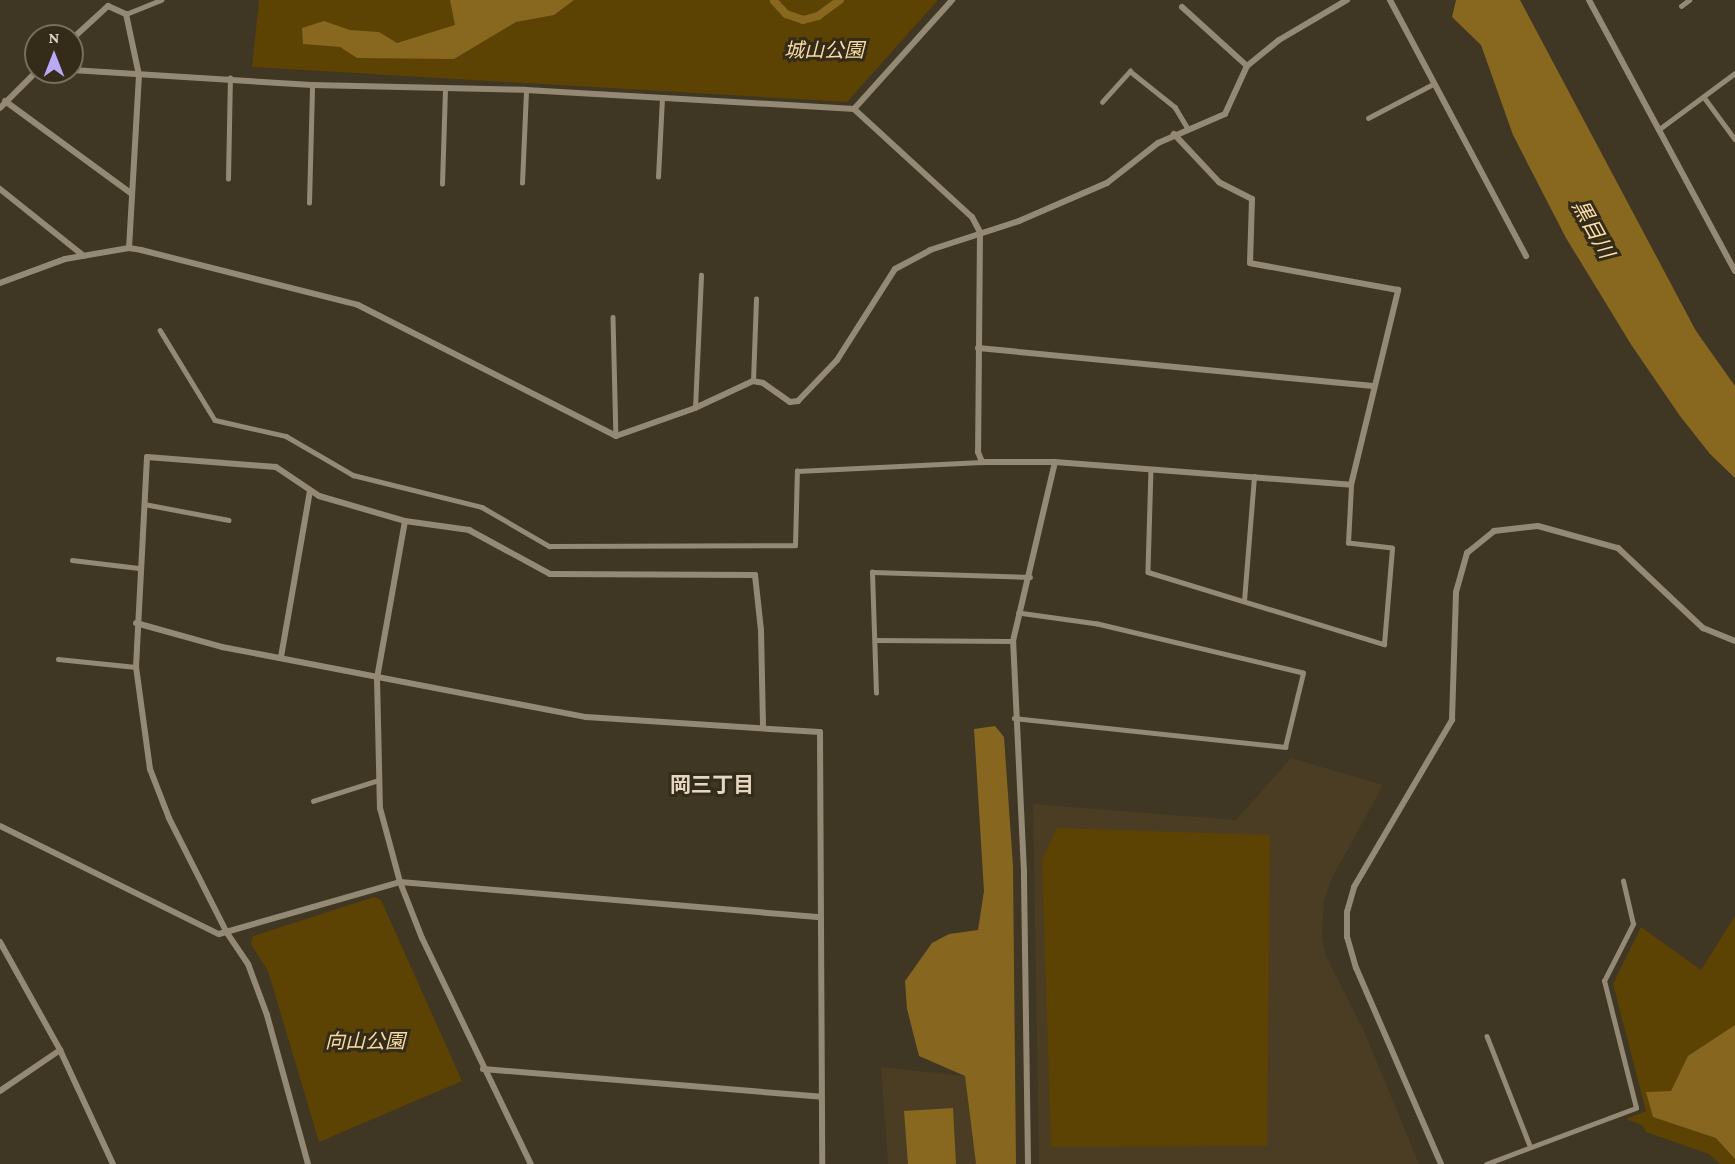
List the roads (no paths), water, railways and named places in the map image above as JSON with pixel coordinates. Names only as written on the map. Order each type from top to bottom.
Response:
[{"type":"street","points":[[854,110],[952,0]]},
{"type":"street","points":[[0,283],[84,256],[129,248],[358,304],[616,436],[695,408],[753,381],[763,383],[790,402],[798,401],[837,360],[895,269],[930,250],[1019,221],[1107,183],[1174,134],[1225,114],[1247,66],[1279,40],[1347,0]]},
{"type":"street","points":[[1390,0],[1526,256]]},
{"type":"street","points":[[1589,0],[1735,271]]},
{"type":"street","points":[[84,27],[108,3],[126,14],[139,75],[129,248]]},
{"type":"street","points":[[1182,7],[1247,66]]},
{"type":"street","points":[[84,71],[230,78],[312,86],[526,90],[854,110],[972,217],[980,232],[978,452],[982,462],[1055,462],[1351,485],[1373,386],[1398,290],[1250,263],[1252,198],[1219,182],[1174,134]]},
{"type":"street","points":[[0,108],[24,83]]},
{"type":"street","points":[[5,101],[132,194]]},
{"type":"street","points":[[0,189],[84,256]]},
{"type":"street","points":[[978,348],[1373,386]]},
{"type":"street","points":[[308,1164],[267,1015],[248,964],[227,933],[169,819],[150,769],[136,667],[136,623],[147,457],[276,467],[319,496],[405,521],[469,530],[550,574],[755,575],[761,630],[763,727]]},
{"type":"street","points":[[1028,1164],[1024,872],[1014,718],[1013,641],[1030,577],[1055,462]]},
{"type":"street","points":[[281,657],[310,490]]},
{"type":"street","points":[[405,521],[377,678],[380,808],[400,882],[422,938],[483,1069],[531,1164]]},
{"type":"street","points":[[1441,1164],[1356,968],[1347,937],[1347,912],[1354,887],[1452,720],[1456,592],[1467,553],[1494,531],[1538,526],[1618,548],[1703,628],[1735,641]]},
{"type":"street","points":[[136,623],[222,647],[377,678],[432,685],[586,717],[820,732],[822,1164]]},
{"type":"street","points":[[0,826],[219,934],[400,882],[821,917]]},
{"type":"street","points":[[0,942],[60,1050],[113,1164]]},
{"type":"street","points":[[0,1091],[60,1050]]},
{"type":"street","points":[[483,1069],[822,1097]]},
{"type":"lane","points":[[126,14],[161,0]]},
{"type":"lane","points":[[1681,6],[1689,0]]},
{"type":"lane","points":[[1102,102],[1130,70],[1175,107],[1188,129]]},
{"type":"lane","points":[[1658,130],[1735,73]]},
{"type":"lane","points":[[228,179],[230,78]]},
{"type":"lane","points":[[1368,118],[1433,84]]},
{"type":"lane","points":[[309,203],[312,86]]},
{"type":"lane","points":[[442,184],[445,88]]},
{"type":"lane","points":[[522,183],[526,90]]},
{"type":"lane","points":[[1704,97],[1735,140]]},
{"type":"lane","points":[[658,177],[662,98]]},
{"type":"lane","points":[[695,408],[701,275]]},
{"type":"lane","points":[[753,381],[756,299]]},
{"type":"lane","points":[[613,316],[616,436]]},
{"type":"lane","points":[[160,330],[215,420],[286,436],[353,475],[482,507],[549,546],[795,545],[797,471],[982,462]]},
{"type":"lane","points":[[1150,469],[1149,572],[1384,644],[1392,548],[1348,543],[1351,485]]},
{"type":"lane","points":[[1244,602],[1254,476]]},
{"type":"lane","points":[[144,504],[229,520]]},
{"type":"lane","points":[[72,560],[139,568]]},
{"type":"lane","points":[[876,693],[872,572],[1030,577]]},
{"type":"lane","points":[[1014,718],[1285,747],[1303,673],[1097,624],[1019,614]]},
{"type":"lane","points":[[876,640],[1013,641]]},
{"type":"lane","points":[[58,659],[136,667]]},
{"type":"lane","points":[[313,801],[379,780]]},
{"type":"lane","points":[[1486,1164],[1636,1108],[1604,981],[1633,924],[1623,881]]},
{"type":"lane","points":[[1486,1036],[1530,1146]]},
{"type":"water","points":[[450,0],[574,0],[554,15],[516,22],[454,59],[357,58],[340,47],[303,44],[302,28],[324,21],[350,30],[379,32],[397,43],[455,25]]},
{"type":"water","name":"黒目川","points":[[1456,0],[1520,0],[1696,331],[1735,386],[1735,478],[1710,454],[1680,416],[1632,346],[1566,238],[1513,135],[1481,45],[1452,17]]},
{"type":"water","points":[[953,1108],[956,1164],[908,1164],[904,1111]]},
{"type":"waterway","points":[[774,1],[786,14],[803,20],[818,16],[840,0]]},
{"type":"district","name":"岡三丁目","points":[[712,785]]},
{"type":"park label","name":"城山公園","points":[[824,50]]},
{"type":"park label","name":"向山公園","points":[[365,1041]]}]
